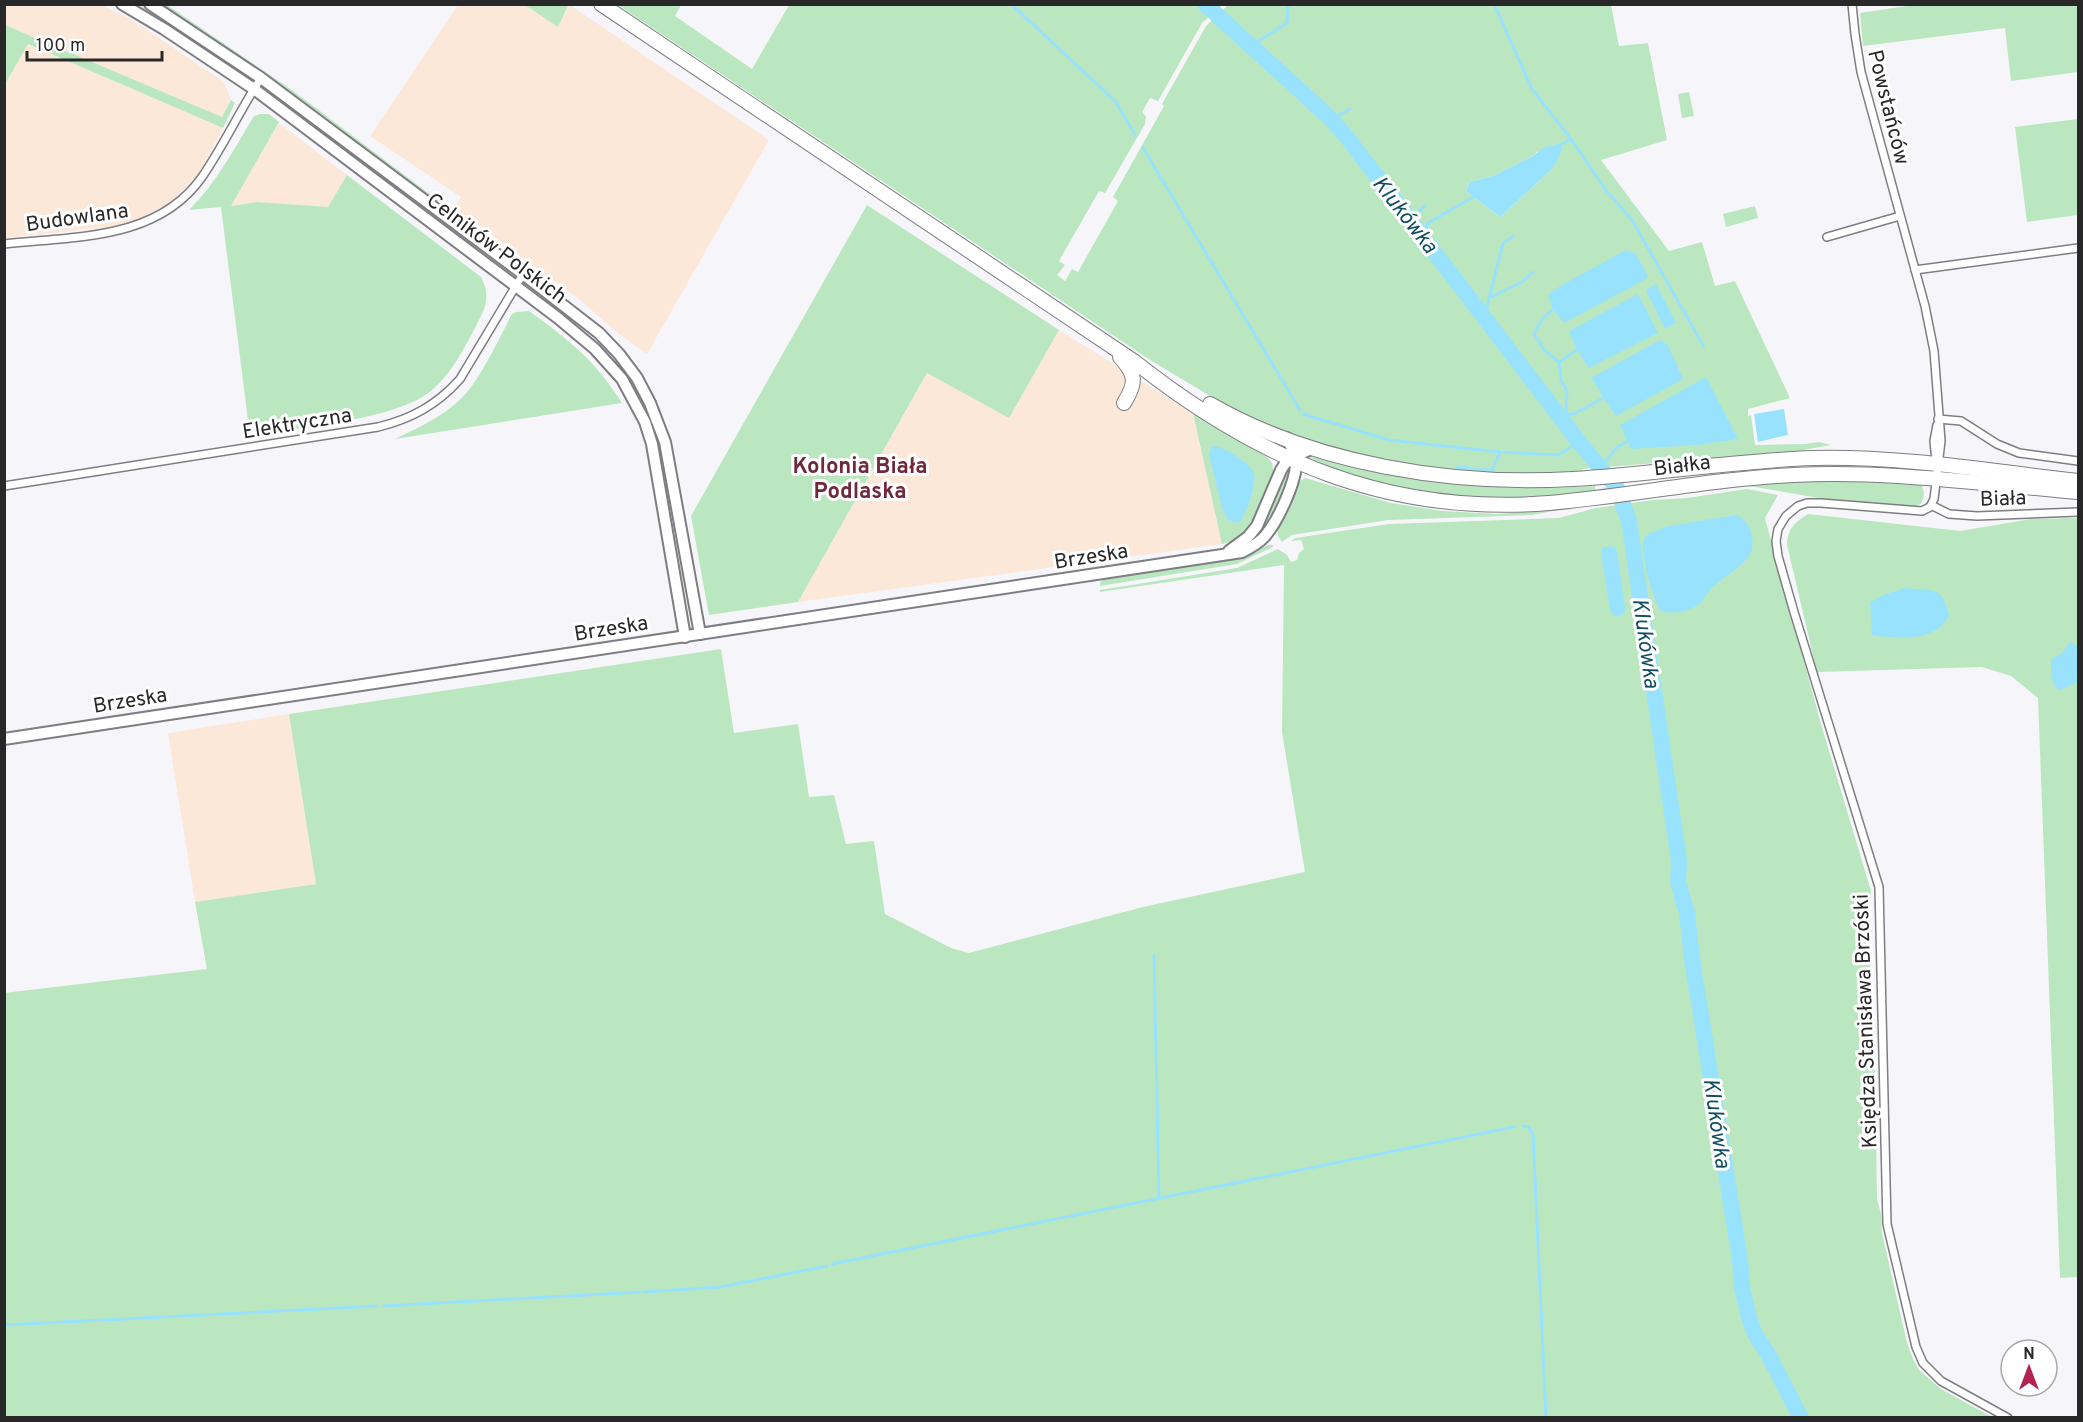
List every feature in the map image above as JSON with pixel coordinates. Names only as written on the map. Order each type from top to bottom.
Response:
[{"type":"highway","points":[[602,4],[1135,362]]},
{"type":"highway","points":[[1109,344],[1132,372],[1133,387],[1124,403]]},
{"type":"highway","name":"Białka","points":[[1135,362],[1213,406],[1314,448],[1391,468],[1445,476],[1510,480],[1585,478],[1809,458],[1873,459],[2079,492]]},
{"type":"highway","name":"Białka","points":[[1135,362],[1162,384],[1225,424],[1293,459],[1366,488],[1430,501],[1492,505],[1533,504],[1746,479],[1816,474],[1937,471],[2079,481]]},
{"type":"street","name":"Celników Polskich","points":[[122,4],[254,89],[558,318],[610,364],[622,379],[645,422],[652,444],[685,637]]},
{"type":"street","name":"Celników Polskich","points":[[150,4],[261,78],[523,274],[599,333],[619,354],[637,378],[657,418],[664,442],[700,634]]},
{"type":"street","name":"Powstańców","points":[[1852,4],[1860,64],[1931,334],[1936,372],[1937,471]]},
{"type":"street","name":"Budowlana","points":[[4,244],[126,229],[159,216],[184,198],[201,178],[261,78]]},
{"type":"street","points":[[1827,237],[1900,216]]},
{"type":"street","points":[[1915,270],[2079,248]]},
{"type":"street","name":"Elektryczna","points":[[4,486],[378,427],[408,418],[428,408],[460,379],[523,274]]},
{"type":"street","points":[[645,422],[657,418]]},
{"type":"street","points":[[1938,419],[1961,421],[1997,444],[2019,453],[2079,461]]},
{"type":"street","points":[[1287,438],[1293,459],[1314,448]]},
{"type":"street","name":"Brzeska","points":[[4,739],[1223,555],[1248,537],[1257,526],[1293,459]]},
{"type":"street","points":[[1931,505],[1935,495],[1937,471]]},
{"type":"street","name":"Księdza Stanisława Brzóski","points":[[1931,505],[1925,511],[1919,512],[1821,502],[1803,504],[1789,513],[1782,523],[1777,533],[1777,548],[1791,604],[1879,887],[1887,1224],[1916,1347],[1923,1363],[1941,1381],[2008,1418]]},
{"type":"street","name":"Biała","points":[[1931,505],[1949,514],[1977,516],[2079,512]]},
{"type":"shaded area","points":[[525,4],[558,26],[570,5],[769,140],[647,354],[619,334],[580,300],[455,208],[461,197],[370,136],[458,5]]},
{"type":"shaded area","points":[[4,5],[101,5],[131,19],[224,82],[231,100],[222,117],[5,25]]},
{"type":"shaded area","points":[[27,44],[223,128],[199,173],[172,201],[141,219],[117,226],[5,238],[5,84]]},
{"type":"shaded area","points":[[279,123],[347,175],[328,207],[257,202],[230,206]]},
{"type":"shaded area","points":[[1059,330],[1193,413],[1222,544],[798,602],[928,372],[1009,418]]},
{"type":"shaded area","points":[[289,714],[316,884],[195,902],[168,733]]},
{"type":"green space","points":[[525,4],[569,4],[558,27],[525,5]]},
{"type":"green space","points":[[1920,4],[2078,5],[2078,72],[2011,81],[2005,28],[1863,46],[1860,13]]},
{"type":"green space","points":[[133,5],[155,12],[186,31],[239,68],[237,72],[164,23]]},
{"type":"green space","points":[[161,5],[167,5],[292,90],[464,220],[459,220],[272,79]]},
{"type":"green space","points":[[618,5],[681,5],[675,16],[752,69],[789,5],[1222,5],[1202,23],[1158,101],[1150,98],[1142,112],[1146,117],[1145,124],[1105,193],[1099,191],[1059,261],[1065,265],[1057,275],[1065,281],[1072,269],[1078,272],[1118,201],[1113,197],[1206,26],[1228,5],[1611,5],[1619,46],[1648,43],[1667,140],[1601,160],[1669,251],[1702,242],[1715,286],[1735,281],[1790,398],[1748,409],[1755,445],[1819,442],[1831,445],[1787,453],[1582,469],[1582,472],[1476,474],[1377,460],[1303,440],[1264,424],[1210,396],[1150,360]],"holes":[[[1538,151],[1551,170],[1500,217],[1466,191],[1470,182],[1495,175],[1533,156]]]},
{"type":"green space","points":[[5,25],[222,117],[231,100],[235,103],[223,128],[28,44],[5,84]]},
{"type":"green space","points":[[1689,92],[1694,116],[1682,118],[1678,94]]},
{"type":"green space","points":[[269,114],[279,122],[231,206],[257,202],[328,207],[347,175],[481,277],[485,285],[486,299],[473,332],[444,378],[431,391],[415,401],[370,416],[250,436],[221,207],[189,210],[217,177],[254,116]]},
{"type":"green space","points":[[2078,119],[2078,215],[2027,222],[2015,127]]},
{"type":"green space","points":[[867,205],[1059,330],[1009,418],[927,373],[798,602],[709,615],[691,516]]},
{"type":"green space","points":[[1755,206],[1758,218],[1726,227],[1723,214]]},
{"type":"green space","points":[[529,311],[591,362],[622,403],[395,439],[436,418],[464,396],[493,352],[512,314]]},
{"type":"green space","points":[[1193,413],[1267,457],[1272,463],[1274,475],[1259,516],[1240,539],[1222,544]]},
{"type":"green space","points":[[1317,457],[1420,480],[1489,487],[1595,486],[1595,494],[1468,501],[1355,481],[1306,458]]},
{"type":"green space","points":[[1287,469],[1290,469],[1290,473],[1278,508],[1265,529],[1266,520]]},
{"type":"green space","points":[[1827,477],[1920,483],[1924,491],[1923,498],[1921,504],[1912,507],[1819,498],[1749,486],[1679,494],[1771,481]]},
{"type":"green space","points":[[1305,478],[1391,503],[1443,511],[1497,514],[1564,509],[1532,515],[1388,520],[1292,535],[1282,542],[1278,536],[1277,525],[1295,484]]},
{"type":"green space","points":[[1747,489],[1778,495],[1765,518],[1821,724],[1871,891],[1870,977],[1874,1005],[1877,1199],[1882,1233],[1907,1343],[1919,1370],[1941,1389],[1992,1417],[5,1417],[4,993],[207,969],[195,902],[316,884],[289,714],[721,649],[734,733],[798,724],[809,797],[834,795],[846,844],[874,841],[885,914],[951,948],[969,953],[1143,907],[1305,872],[1282,732],[1284,565],[1100,592],[1100,590],[1237,568],[1278,549],[1287,555],[1291,562],[1297,560],[1299,553],[1304,549],[1301,540],[1291,541],[1295,538],[1389,524],[1559,518],[1596,508]]},
{"type":"green space","points":[[1808,514],[1960,531],[2031,519],[2078,518],[2078,1277],[2060,1278],[2038,698],[2011,676],[1982,667],[1817,672],[1787,545],[1788,535],[1793,526]]},
{"type":"green space","points":[[1269,545],[1273,547],[1237,564],[1100,586],[1100,582],[1104,579],[1230,560]]},
{"type":"water","points":[[1559,144],[1562,149],[1551,170],[1500,217],[1466,191],[1470,182],[1495,175],[1533,156],[1545,147]]},
{"type":"water","points":[[1626,250],[1635,253],[1648,276],[1646,279],[1564,323],[1553,309],[1548,295]]},
{"type":"water","points":[[1656,284],[1676,323],[1665,329],[1646,290]]},
{"type":"water","points":[[1638,294],[1658,333],[1589,368],[1577,350],[1569,331]]},
{"type":"water","points":[[1660,340],[1668,345],[1683,379],[1616,416],[1591,378]]},
{"type":"water","points":[[1706,377],[1738,439],[1697,445],[1631,449],[1620,425]]},
{"type":"water","points":[[1784,409],[1788,435],[1758,442],[1754,414]]},
{"type":"water","points":[[1212,446],[1236,456],[1248,465],[1254,474],[1250,500],[1238,523],[1228,520],[1222,508],[1209,454]]},
{"type":"water","points":[[1737,515],[1746,522],[1751,533],[1752,545],[1749,556],[1714,586],[1698,605],[1680,612],[1662,611],[1652,591],[1645,561],[1643,545],[1648,534],[1668,526]]},
{"type":"water","points":[[1615,547],[1617,551],[1625,608],[1624,614],[1618,617],[1610,610],[1601,553],[1602,548]]},
{"type":"water","points":[[1905,588],[1930,590],[1940,594],[1949,616],[1939,628],[1916,637],[1898,638],[1872,635],[1870,602]]},
{"type":"water","points":[[2070,642],[2078,646],[2078,682],[2058,691],[2051,678],[2051,659],[2062,653]]},
{"type":"waterway","points":[[1011,4],[1115,101],[1135,135]]},
{"type":"waterway","name":"Klukówka","points":[[1205,4],[1329,117],[1346,136],[1579,442],[1617,488],[1629,521],[1679,861],[1678,882],[1687,913],[1692,959],[1740,1260],[1742,1288],[1755,1334],[1801,1418]]},
{"type":"waterway","points":[[1251,46],[1287,23],[1288,4]]},
{"type":"waterway","points":[[1494,4],[1532,89],[1571,139],[1605,189],[1632,220],[1704,347]]},
{"type":"waterway","points":[[1331,120],[1350,109]]},
{"type":"waterway","points":[[1557,147],[1571,139]]},
{"type":"waterway","points":[[1143,148],[1300,410]]},
{"type":"waterway","points":[[1425,240],[1428,223],[1477,195]]},
{"type":"waterway","points":[[1410,219],[1425,206]]},
{"type":"waterway","points":[[1484,318],[1503,243],[1514,236]]},
{"type":"waterway","points":[[1491,297],[1522,282],[1533,272]]},
{"type":"waterway","points":[[1553,309],[1543,318],[1534,334],[1545,351],[1559,362],[1561,380],[1567,391],[1566,414],[1562,419]]},
{"type":"waterway","points":[[1559,362],[1577,350]]},
{"type":"waterway","points":[[1566,414],[1574,414],[1603,398]]},
{"type":"waterway","points":[[1303,414],[1389,440],[1500,452],[1558,455],[1579,442]]},
{"type":"waterway","points":[[1601,469],[1616,448],[1628,441]]},
{"type":"waterway","points":[[1457,467],[1492,470],[1500,452]]},
{"type":"waterway","points":[[1154,955],[1159,1198]]},
{"type":"waterway","points":[[1523,1126],[1529,1127],[1533,1135],[1546,1418]]},
{"type":"waterway","points":[[832,1264],[1514,1127]]},
{"type":"waterway","points":[[644,1292],[720,1287],[827,1266]]},
{"type":"waterway","points":[[384,1306],[640,1292]]},
{"type":"waterway","points":[[4,1325],[376,1306]]},
{"type":"district","name":"Kolonia Biała Podlaska","points":[[860,478]]}]
